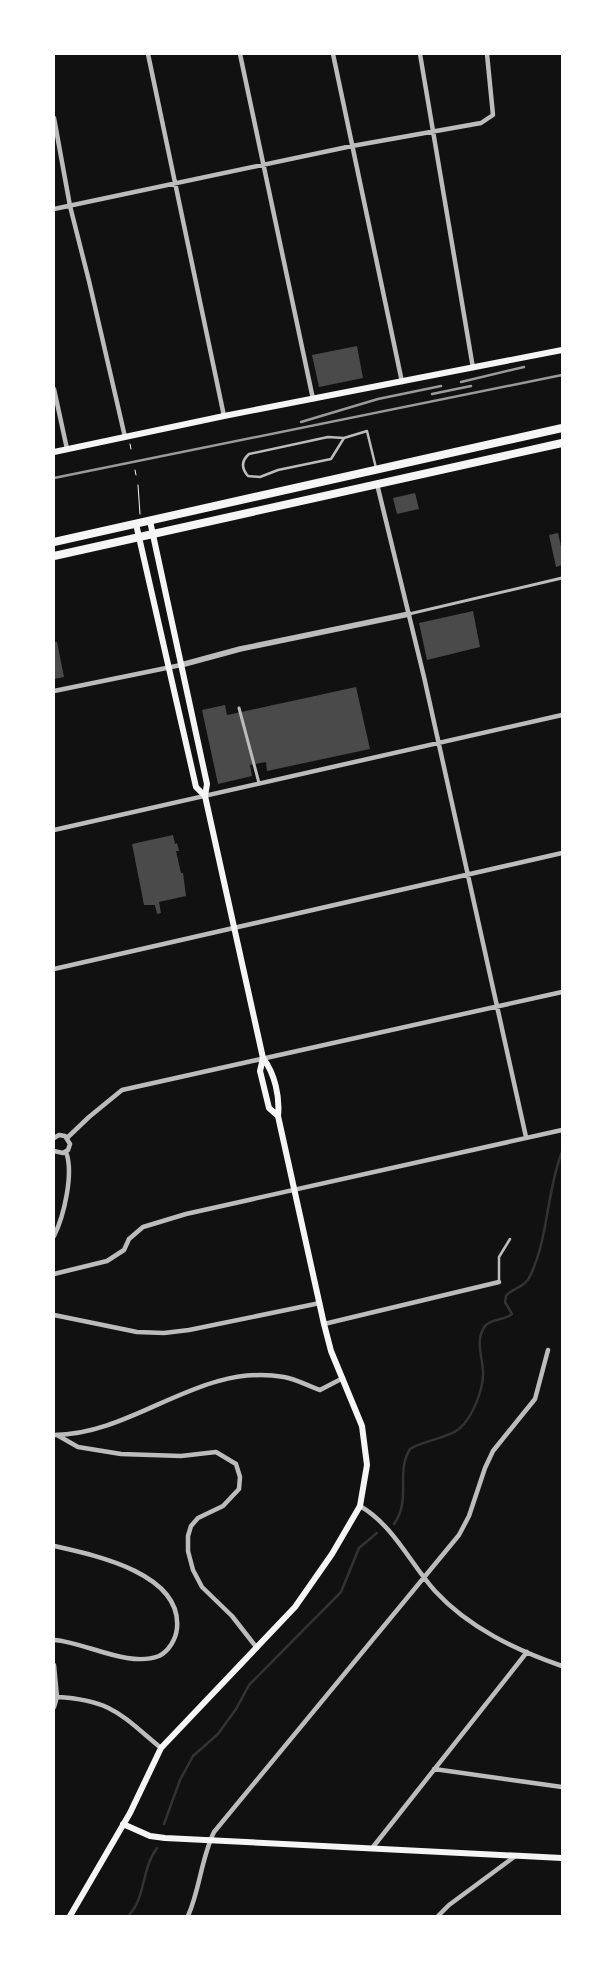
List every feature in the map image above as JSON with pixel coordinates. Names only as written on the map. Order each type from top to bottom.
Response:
[{"type":"main road","points":[[54,452],[224,416],[562,350]]},
{"type":"main road","points":[[54,542],[562,428]]},
{"type":"main road","points":[[54,556],[154,532],[213,522],[562,443]]},
{"type":"main road","points":[[376,469],[377,484]]},
{"type":"main road","points":[[70,1916],[123,1824],[162,1748],[295,1607],[332,1554],[360,1506],[366,1478],[366,1449],[362,1426],[331,1351],[278,1116],[279,1106],[271,1069],[263,1058],[205,796],[207,784],[154,532],[150,521]]},
{"type":"main road","points":[[136,524],[170,666],[196,787],[205,796]]},
{"type":"main road","points":[[263,1058],[260,1071],[266,1099],[269,1108],[278,1116]]},
{"type":"main road","points":[[123,1824],[150,1836],[209,1842],[373,1847],[562,1858]]},
{"type":"street","points":[[148,54],[224,416]]},
{"type":"street","points":[[240,54],[313,399]]},
{"type":"street","points":[[333,54],[402,382]]},
{"type":"street","points":[[420,54],[473,368]]},
{"type":"street","points":[[54,209],[352,146],[481,124],[493,115],[486,54]]},
{"type":"street","points":[[54,118],[70,206],[125,437]]},
{"type":"street","points":[[54,389],[67,449]]},
{"type":"street","points":[[377,484],[409,614],[495,1006],[526,1137]]},
{"type":"street","points":[[54,691],[181,664],[240,649],[409,614],[562,578]]},
{"type":"street","points":[[239,708],[258,783]]},
{"type":"street","points":[[54,830],[562,715]]},
{"type":"street","points":[[54,969],[466,873],[562,853]]},
{"type":"street","points":[[67,1138],[122,1090],[562,992]]},
{"type":"street","points":[[54,1274],[107,1261],[124,1250],[129,1239],[143,1227],[186,1214],[562,1130]]},
{"type":"street","points":[[54,1136],[62,1135],[67,1138],[70,1144],[66,1152],[60,1154],[54,1151]]},
{"type":"street","points":[[54,1236],[62,1218],[66,1195],[68,1158],[66,1152]]},
{"type":"street","points":[[324,1324],[498,1282]]},
{"type":"street","points":[[54,1315],[137,1332],[164,1333],[189,1330],[320,1303]]},
{"type":"street","points":[[188,1916],[194,1903],[209,1842],[214,1832],[459,1535],[469,1516],[485,1468],[493,1451],[535,1399],[548,1350]]},
{"type":"street","points":[[56,1435],[95,1429],[120,1421],[200,1385],[233,1376],[247,1374],[285,1377],[320,1390],[343,1378]]},
{"type":"street","points":[[56,1435],[78,1447],[106,1452],[172,1456],[216,1452],[236,1464],[240,1477],[239,1489],[223,1506],[198,1518],[191,1526],[188,1536],[188,1551],[193,1570],[202,1587],[232,1616],[257,1648]]},
{"type":"street","points":[[360,1506],[378,1518],[424,1577],[455,1610],[483,1630],[527,1652],[562,1666]]},
{"type":"street","points":[[54,1546],[139,1572],[166,1594],[174,1608],[177,1622],[176,1635],[170,1647],[159,1656],[143,1658],[114,1654],[54,1640]]},
{"type":"street","points":[[373,1847],[527,1652]]},
{"type":"street","points":[[54,1665],[57,1697],[54,1707]]},
{"type":"street","points":[[57,1697],[82,1698],[107,1706],[115,1710],[162,1748]]},
{"type":"street","points":[[434,1769],[562,1786]]},
{"type":"street","points":[[438,1916],[449,1905],[514,1856]]},
{"type":"lane","points":[[344,438],[331,459],[278,470],[260,477],[248,476],[244,471],[242,464],[244,458],[249,454],[328,437],[344,438],[367,431],[376,469]]},
{"type":"lane","points":[[498,1282],[499,1257],[510,1238]]},
{"type":"path","points":[[130,444],[131,449]]},
{"type":"path","points":[[135,470],[136,476]]},
{"type":"path","points":[[138,485],[141,516]]},
{"type":"building","points":[[357,346],[363,378],[319,387],[312,355]]},
{"type":"building","points":[[415,493],[419,509],[397,514],[393,498]]},
{"type":"building","points":[[558,533],[562,551],[562,565],[556,567],[549,535]]},
{"type":"building","points":[[473,611],[480,647],[427,660],[419,623]]},
{"type":"building","points":[[54,642],[57,642],[64,677],[54,679]]},
{"type":"building","points":[[356,687],[370,749],[267,771],[266,762],[250,765],[252,776],[218,784],[202,710],[225,705],[227,715]]},
{"type":"building","points":[[173,835],[179,851],[176,851],[181,873],[183,873],[186,896],[159,902],[161,913],[157,914],[155,905],[144,905],[132,844]]},
{"type":"waterway","points":[[394,1524],[402,1505],[404,1467],[410,1449],[459,1429],[469,1417],[477,1402],[483,1378],[480,1348],[482,1331],[488,1323],[512,1314],[505,1302],[506,1296],[527,1281],[536,1263],[553,1183],[562,1152]]},
{"type":"waterway","points":[[164,1824],[180,1780],[193,1756],[218,1734],[236,1709],[249,1685],[341,1592],[359,1548],[377,1533]]},
{"type":"waterway","points":[[128,1916],[138,1901],[148,1865],[157,1848]]},
{"type":"railway","points":[[461,382],[524,367]]},
{"type":"railway","points":[[54,478],[562,375]]},
{"type":"railway","points":[[301,422],[378,399],[441,386]]},
{"type":"railway","points":[[432,394],[471,386]]}]
